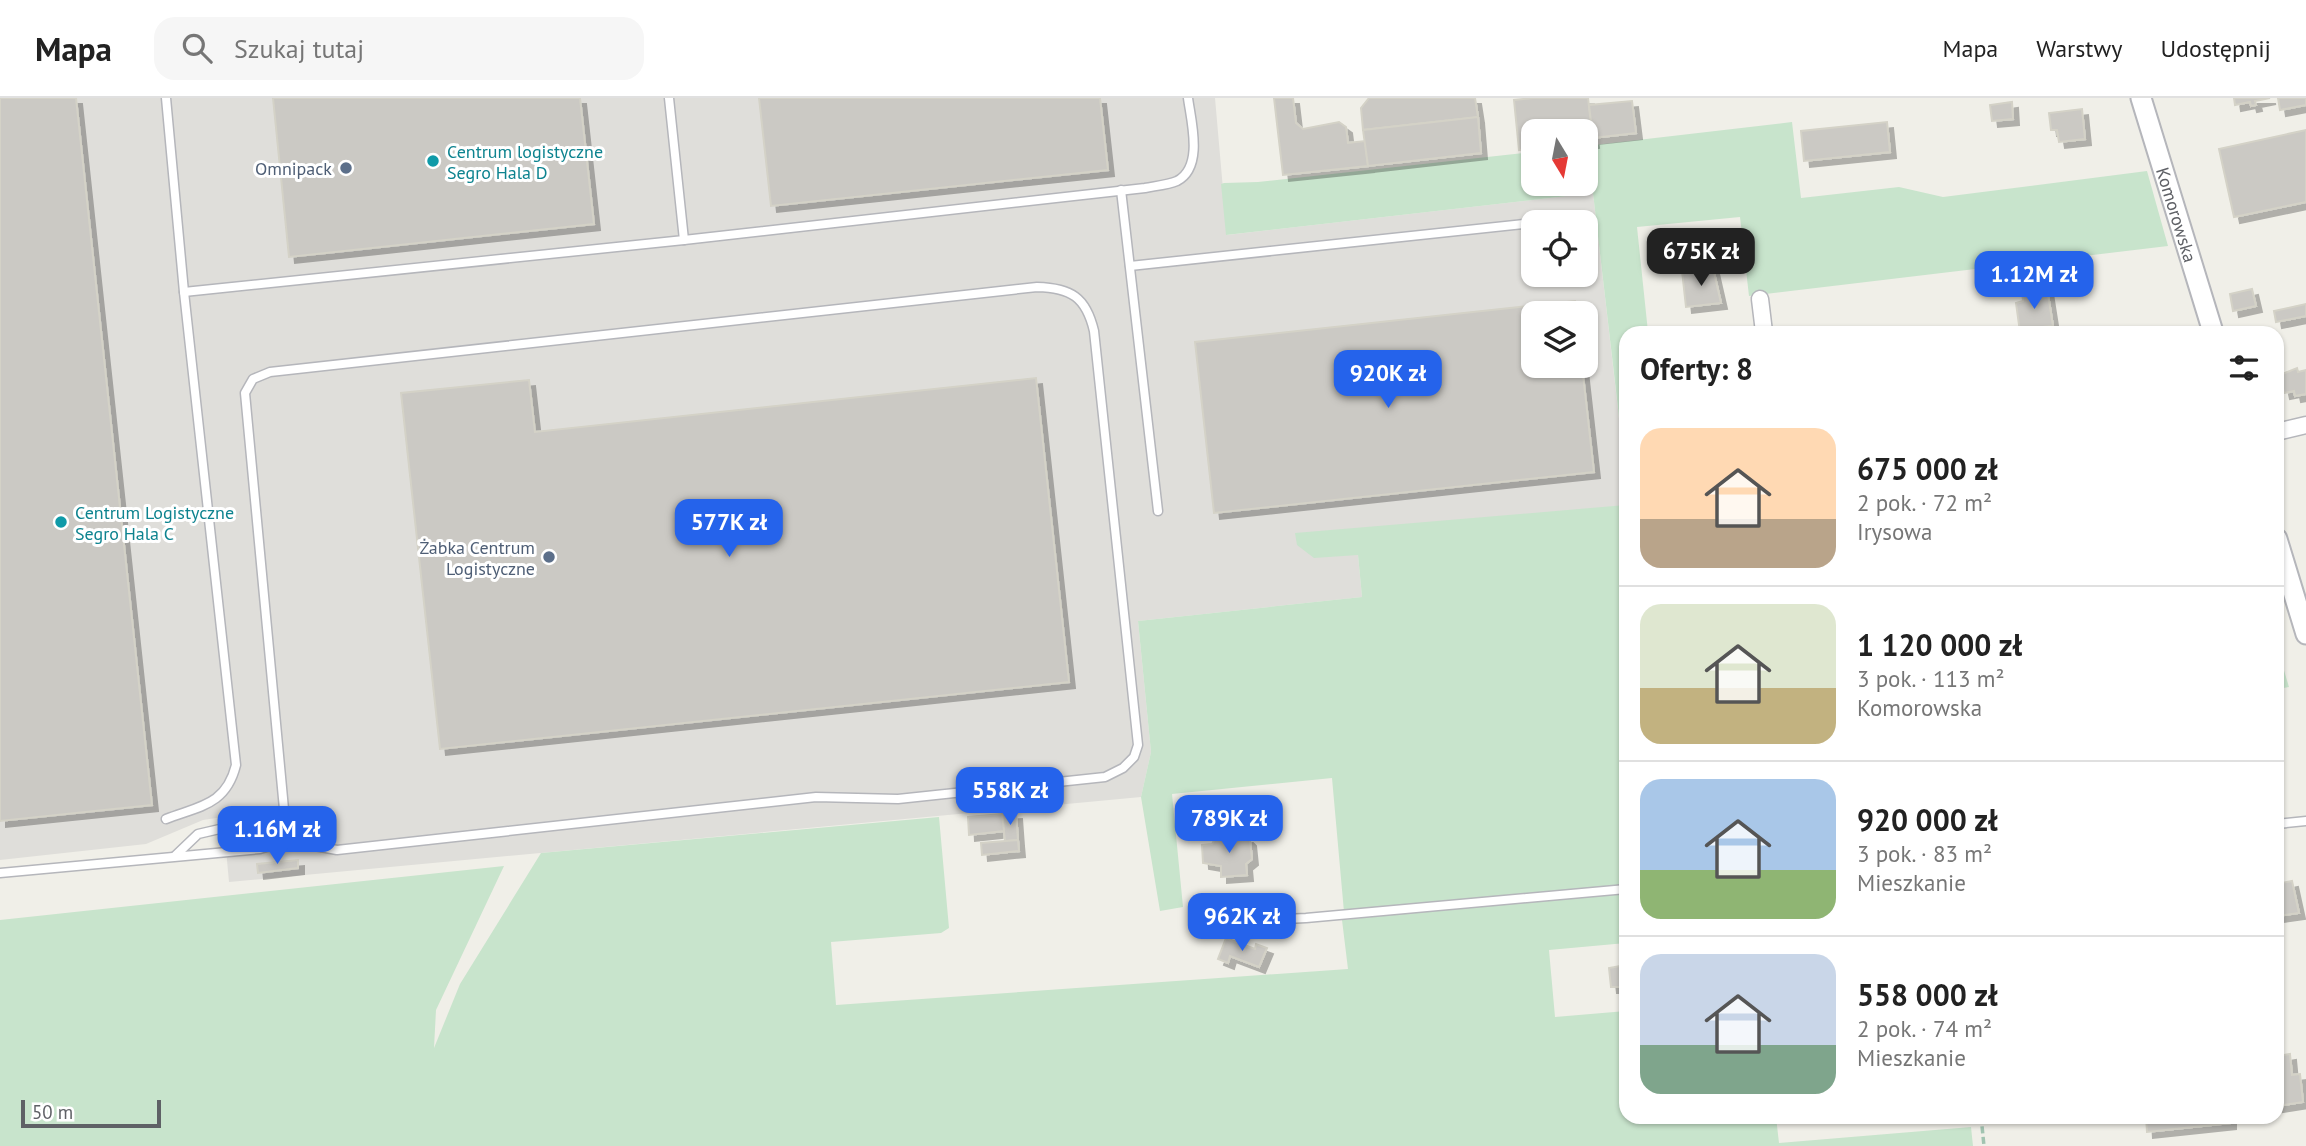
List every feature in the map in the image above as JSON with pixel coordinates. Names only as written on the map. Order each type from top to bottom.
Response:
[{"type":"street","name":"Komorowska","points":[[2141,98],[2211,326]]},
{"type":"street","points":[[1760,299],[1762,326]]},
{"type":"street","points":[[2284,430],[2306,425]]},
{"type":"street","points":[[2284,562],[2306,634]]},
{"type":"lane","points":[[166,98],[184,292],[236,765],[227,790],[219,799],[166,819]]},
{"type":"lane","points":[[669,98],[684,240]]},
{"type":"lane","points":[[184,292],[684,240],[1122,190],[1177,181],[1185,174],[1193,154],[1188,98]]},
{"type":"lane","points":[[1122,190],[1158,511]]},
{"type":"lane","points":[[1130,266],[1521,224]]},
{"type":"lane","points":[[175,856],[198,834],[263,824],[287,841],[337,850],[816,797],[898,799],[1019,787],[1105,777],[1123,768],[1134,757],[1138,745],[1094,331],[1084,304],[1060,287],[1037,287],[270,372],[253,379],[245,393],[287,841]]},
{"type":"lane","points":[[2284,823],[2306,821]]},
{"type":"lane","points":[[0,873],[260,849],[287,841]]},
{"type":"lane","points":[[1241,921],[1306,918],[1619,889]]},
{"type":"path","points":[[1982,1124],[1983,1146]]},
{"type":"shaded area","points":[[0,98],[1215,98],[1227,235],[1567,196],[1593,196],[1595,210],[1521,210],[1521,287],[1598,287],[1598,236],[1619,418],[1619,527],[1358,555],[1362,597],[1138,621],[1151,752],[1141,797],[229,882],[223,817],[203,820],[146,844],[0,860]]},
{"type":"green space","points":[[1792,122],[1801,198],[1899,187],[1943,197],[2147,171],[2168,246],[1749,296],[1740,217],[1637,227],[1647,326],[1619,326],[1619,417],[1598,236],[1598,210],[1595,210],[1593,196],[1598,196],[1598,145]]},
{"type":"green space","points":[[1521,153],[1521,196],[1567,196],[1226,235],[1221,184]]},
{"type":"green space","points":[[1619,506],[1619,885],[1344,912],[1332,778],[1172,794],[1183,907],[1160,911],[1141,797],[1151,752],[1138,621],[1362,597],[1358,555],[1314,558],[1297,545],[1295,533]]},
{"type":"green space","points":[[2284,670],[2289,687],[2284,688]]},
{"type":"green space","points":[[939,817],[949,928],[941,933],[831,942],[836,1005],[1348,969],[1342,920],[1619,893],[1619,944],[1549,950],[1555,1017],[1619,1012],[1619,1124],[1777,1124],[1779,1143],[1971,1127],[1973,1146],[0,1146],[0,920],[504,866],[436,1010],[434,1048],[460,984],[541,853]]},
{"type":"building","name":"Centrum Logistyczne Segro Hala C","points":[[0,98],[76,98],[152,805],[0,821]]},
{"type":"building","name":"Centrum logistyczne Segro Hala D","points":[[273,98],[580,98],[594,224],[289,257]]},
{"type":"building","points":[[759,98],[1100,98],[1108,170],[771,206]]},
{"type":"building","points":[[1274,98],[1293,98],[1296,123],[1303,129],[1339,122],[1346,127],[1348,143],[1365,141],[1368,166],[1283,175]]},
{"type":"building","points":[[1369,98],[1475,98],[1478,117],[1363,130],[1361,108]]},
{"type":"building","points":[[1588,98],[1590,119],[1521,119],[1519,150],[1514,100]]},
{"type":"building","points":[[2234,98],[2270,98],[2255,101],[2256,105],[2251,106],[2250,102],[2235,105]]},
{"type":"building","points":[[2278,98],[2306,98],[2306,105],[2280,110]]},
{"type":"building","points":[[1632,101],[1636,133],[1598,137],[1598,119],[1591,119],[1589,105]]},
{"type":"building","points":[[2012,102],[2013,119],[1992,121],[1990,105]]},
{"type":"building","points":[[2082,109],[2085,139],[2059,142],[2057,130],[2051,130],[2049,113]]},
{"type":"building","points":[[1478,117],[1481,153],[1368,166],[1363,130]]},
{"type":"building","points":[[1887,122],[1890,152],[1804,161],[1801,131]]},
{"type":"building","points":[[2306,130],[2306,202],[2234,217],[2219,149]]},
{"type":"building","points":[[1713,268],[1721,303],[1686,307],[1682,271]]},
{"type":"building","points":[[2047,288],[2053,326],[2019,326],[2016,303],[2023,301],[2022,292]]},
{"type":"building","points":[[2252,289],[2256,306],[2233,311],[2230,294]]},
{"type":"building","points":[[2306,304],[2306,316],[2276,322],[2274,311]]},
{"type":"building","points":[[1521,307],[1521,378],[1583,378],[1594,472],[1214,513],[1195,342]]},
{"type":"building","points":[[2297,368],[2298,372],[2306,370],[2306,394],[2295,396],[2294,391],[2284,393],[2284,373]]},
{"type":"building","points":[[1036,378],[1069,682],[440,749],[401,393],[529,380],[535,432]]},
{"type":"building","points":[[1016,813],[1018,840],[1005,841],[1002,814]]},
{"type":"building","points":[[1002,814],[1004,831],[969,835],[968,817]]},
{"type":"building","points":[[1247,837],[1250,840],[1252,859],[1246,864],[1247,875],[1221,877],[1221,866],[1203,863],[1202,845],[1212,844],[1215,839]]},
{"type":"building","points":[[1018,840],[1019,851],[982,855],[981,843]]},
{"type":"building","points":[[298,860],[298,868],[258,873],[257,864]]},
{"type":"building","points":[[2292,881],[2299,913],[2284,915],[2284,883]]},
{"type":"building","points":[[1226,938],[1255,949],[1256,944],[1267,948],[1259,967],[1230,956],[1228,963],[1218,959]]},
{"type":"building","points":[[1619,966],[1619,987],[1611,987],[1609,968]]},
{"type":"building","points":[[2290,1054],[2292,1075],[2300,1074],[2303,1102],[2284,1105],[2284,1055]]},
{"type":"building","points":[[2146,1124],[2221,1124],[2147,1132]]},
{"type":"place","name":"Centrum logistyczne Segro Hala D","points":[[433,161]]},
{"type":"place","name":"Omnipack","points":[[346,168]]},
{"type":"place","name":"Centrum Logistyczne Segro Hala C","points":[[61,522]]},
{"type":"place","name":"Żabka Centrum Logistyczne","points":[[549,557]]}]
